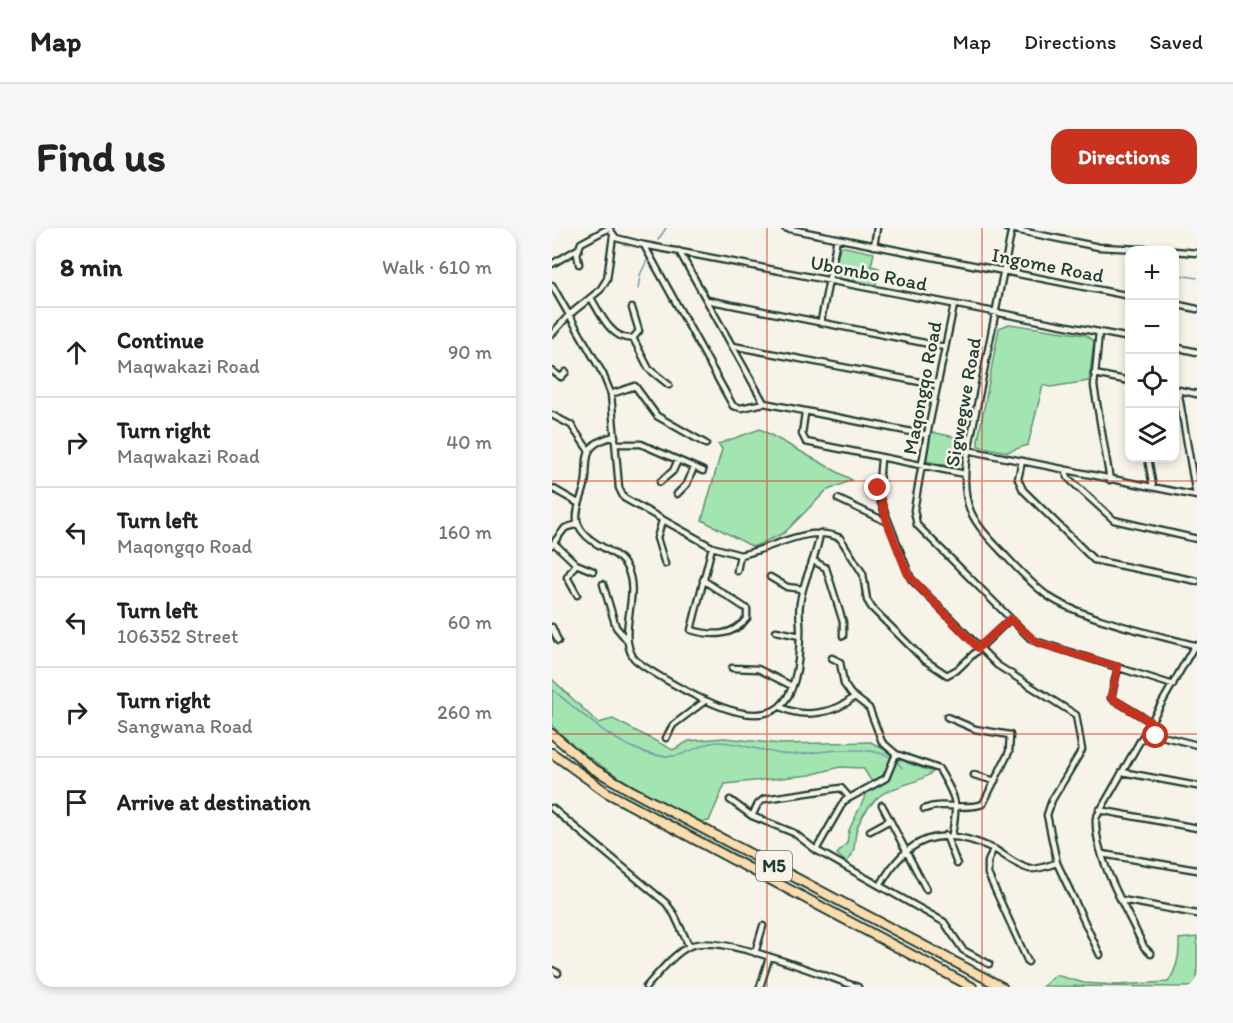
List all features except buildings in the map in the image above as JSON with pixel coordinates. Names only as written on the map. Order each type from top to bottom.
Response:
[{"type":"main road","name":"M5","points":[[552,734],[581,760],[622,786],[1002,987]]},
{"type":"main road","name":"M5","points":[[552,753],[606,792],[972,987]]},
{"type":"street","points":[[552,264],[578,249],[583,242],[609,228],[613,236],[607,279],[591,298],[568,315],[552,334]]},
{"type":"street","name":"Ingome Road","points":[[785,228],[1125,295]]},
{"type":"street","points":[[874,246],[877,228]]},
{"type":"street","points":[[1010,228],[1099,247],[1125,248]]},
{"type":"street","name":"Sigwegwe Road","points":[[1010,228],[1004,273],[964,474],[965,496],[976,524],[1049,597],[1076,609],[1196,646]]},
{"type":"street","name":"Ubombo Road","points":[[613,236],[644,245],[1125,337]]},
{"type":"street","points":[[821,321],[837,238]]},
{"type":"street","points":[[644,245],[730,403],[741,408],[764,403],[927,435]]},
{"type":"street","points":[[578,249],[579,264]]},
{"type":"street","points":[[679,251],[764,403]]},
{"type":"street","points":[[1179,251],[1197,253]]},
{"type":"street","points":[[552,285],[611,394],[621,493],[628,502],[712,547],[740,555],[807,534],[820,533],[836,536],[845,543],[863,574],[867,600],[872,608],[923,659],[946,675],[954,672],[1010,619]]},
{"type":"street","points":[[591,298],[616,333],[625,339],[633,338],[640,330],[632,308]]},
{"type":"street","points":[[707,300],[945,346]]},
{"type":"street","name":"Maqongqo Road","points":[[954,305],[936,385],[914,510],[916,525],[1010,619],[1038,643],[1173,685]]},
{"type":"street","points":[[1179,305],[1197,309]]},
{"type":"street","points":[[1099,332],[1094,374],[1110,480]]},
{"type":"street","points":[[633,338],[647,365],[669,385]]},
{"type":"street","points":[[733,346],[936,385]]},
{"type":"street","points":[[1179,348],[1197,352]]},
{"type":"street","points":[[552,371],[561,376],[566,372]]},
{"type":"street","points":[[1094,374],[1125,380]]},
{"type":"street","points":[[611,394],[635,386],[657,416],[706,444]]},
{"type":"street","points":[[1179,391],[1197,394]]},
{"type":"street","points":[[968,450],[1197,496],[1179,405]]},
{"type":"street","points":[[805,412],[802,434],[806,442],[964,474]]},
{"type":"street","points":[[552,415],[571,425],[589,451],[585,487],[578,503],[578,524],[586,537],[619,556],[628,569],[632,596],[627,640]]},
{"type":"street","points":[[589,451],[602,440],[615,436]]},
{"type":"street","points":[[616,444],[641,444],[702,471]]},
{"type":"street","points":[[881,459],[878,495],[909,577],[978,648],[1006,672],[1071,710],[1078,718],[1082,750],[1047,812],[1057,863],[1100,955]]},
{"type":"street","points":[[660,482],[673,471],[678,460]]},
{"type":"street","points":[[1022,460],[1018,479],[1023,490],[1087,556],[1106,564],[1197,581]]},
{"type":"street","points":[[1149,462],[1153,487]]},
{"type":"street","points":[[677,494],[687,484],[694,467]]},
{"type":"street","points":[[1064,469],[1069,479],[1114,520],[1197,539]]},
{"type":"street","points":[[552,488],[578,503]]},
{"type":"street","points":[[838,499],[887,522]]},
{"type":"street","points":[[662,521],[657,538],[665,564]]},
{"type":"street","points":[[578,524],[565,528],[554,545],[576,564],[593,571]]},
{"type":"street","points":[[603,584],[616,627],[627,640],[639,663],[705,701],[728,711],[751,716],[764,715],[782,707],[792,686],[800,636],[799,605],[802,589],[814,561],[820,533]]},
{"type":"street","points":[[703,580],[746,608],[748,614],[739,627],[728,632],[713,634],[691,630],[703,580],[712,547]]},
{"type":"street","points":[[736,572],[740,555]]},
{"type":"street","points":[[814,561],[826,568],[843,622],[843,636]]},
{"type":"street","points":[[576,564],[567,578],[577,595]]},
{"type":"street","points":[[770,577],[787,587],[802,589]]},
{"type":"street","points":[[552,627],[558,641]]},
{"type":"street","points":[[776,631],[800,636]]},
{"type":"street","points":[[1151,954],[1144,947],[1122,900],[1102,854],[1095,829],[1100,810],[1196,646]]},
{"type":"street","points":[[832,658],[840,662],[844,684],[854,697],[866,705],[878,736],[896,754],[939,769],[952,789],[956,806],[949,835],[957,864]]},
{"type":"street","points":[[1118,667],[1111,698],[1151,722]]},
{"type":"street","points":[[732,668],[758,669],[792,686]]},
{"type":"street","points":[[782,707],[796,712],[817,712],[844,706],[854,697]]},
{"type":"street","points":[[666,738],[673,725],[705,701]]},
{"type":"street","points":[[924,809],[937,804],[963,807],[983,804],[1009,752],[1010,736],[1007,733],[975,729],[947,717]]},
{"type":"street","points":[[1146,732],[1197,745]]},
{"type":"street","points":[[816,850],[841,806],[849,797],[886,778],[896,754]]},
{"type":"street","points":[[919,763],[927,765]]},
{"type":"street","points":[[1122,772],[1197,786]]},
{"type":"street","points":[[974,775],[995,781]]},
{"type":"street","points":[[752,816],[764,799],[841,788],[846,790],[849,797]]},
{"type":"street","points":[[729,800],[752,816],[794,833],[816,850],[944,922],[963,950],[989,964]]},
{"type":"street","points":[[882,805],[926,889]]},
{"type":"street","points":[[552,808],[666,903],[674,914],[689,946]]},
{"type":"street","points":[[1100,810],[1197,828]]},
{"type":"street","points":[[870,831],[890,820]]},
{"type":"street","points":[[880,886],[892,863],[906,851],[949,835],[993,849],[1031,869],[1057,863]]},
{"type":"street","points":[[993,849],[988,862],[988,874],[1028,962]]},
{"type":"street","points":[[1102,854],[1197,870]]},
{"type":"street","points":[[1122,900],[1197,914]]},
{"type":"street","points":[[755,953],[763,926]]},
{"type":"street","points":[[646,987],[689,946],[720,943],[755,953],[840,984],[858,987]]},
{"type":"street","points":[[760,987],[769,958]]},
{"type":"street","points":[[552,970],[558,973]]},
{"type":"green space","points":[[840,246],[874,253],[871,266],[879,268],[876,285],[834,277]]},
{"type":"green space","points":[[1009,324],[1085,335],[1094,341],[1089,381],[1050,387],[1043,385],[1028,445],[1007,452],[978,446],[978,440],[999,328]]},
{"type":"green space","points":[[760,429],[852,480],[826,491],[784,533],[753,547],[702,520],[722,449],[718,444]]},
{"type":"green space","points":[[931,432],[965,439],[960,465],[954,467],[926,461]]},
{"type":"green space","points":[[552,679],[598,723],[613,719],[673,750],[689,741],[724,738],[781,744],[871,742],[908,763],[933,772],[919,780],[888,791],[875,800],[859,824],[853,852],[846,862],[837,854],[847,843],[849,830],[872,782],[863,768],[840,767],[810,775],[725,784],[709,821],[702,822],[642,791],[604,768],[552,726]]},
{"type":"green space","points":[[1197,937],[1197,987],[1043,986],[1056,975],[1084,983],[1117,985],[1168,982],[1177,962],[1179,939]]},
{"type":"waterway","points":[[658,240],[666,228]]},
{"type":"waterway","points":[[638,289],[640,275],[647,260]]},
{"type":"waterway","points":[[1179,275],[1197,278]]},
{"type":"waterway","points":[[552,689],[608,734],[640,751],[657,755],[679,755],[714,742],[720,742],[780,754],[858,750],[891,757]]},
{"type":"waterway","points":[[897,761],[902,768]]},
{"type":"route","points":[[878,488],[887,522],[908,575],[978,648],[1010,619],[1038,643],[1118,667],[1110,692],[1111,698],[1151,722],[1146,732],[1156,736]]}]
